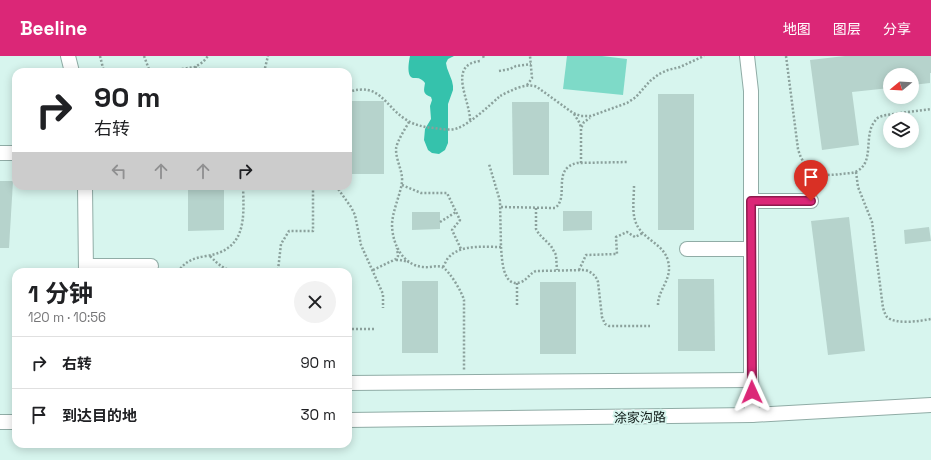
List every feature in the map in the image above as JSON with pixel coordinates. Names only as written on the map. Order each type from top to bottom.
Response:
[{"type":"street","points":[[68,56],[71,68]]},
{"type":"street","points":[[747,56],[750,91],[752,415]]},
{"type":"street","points":[[2,153],[12,153]]},
{"type":"street","points":[[86,190],[86,268]]},
{"type":"street","points":[[751,201],[811,201]]},
{"type":"street","points":[[687,249],[751,249]]},
{"type":"street","points":[[108,268],[151,266]]},
{"type":"street","points":[[352,383],[751,380]]},
{"type":"street","name":"涂家沟路","points":[[352,420],[752,415],[931,405]]},
{"type":"street","points":[[0,422],[12,422]]},
{"type":"path","points":[[100,56],[103,68]]},
{"type":"path","points":[[144,56],[148,68]]},
{"type":"path","points":[[195,68],[208,56]]},
{"type":"path","points":[[265,68],[268,56]]},
{"type":"path","points":[[530,56],[532,78],[537,87]]},
{"type":"path","points":[[581,128],[585,120],[591,116],[627,103],[636,97],[650,81],[659,74],[680,67],[704,56]]},
{"type":"path","points":[[786,56],[798,149],[804,163],[813,171],[826,175],[856,172],[863,166],[866,160],[870,132],[875,120],[886,115],[931,109]]},
{"type":"path","points":[[470,121],[469,109],[463,87],[463,71],[470,63],[480,61]]},
{"type":"path","points":[[499,71],[516,66],[531,64]]},
{"type":"path","points":[[525,86],[532,78]]},
{"type":"path","points":[[352,91],[363,90],[374,92],[409,122],[424,127],[447,130],[458,128],[470,121],[500,96],[525,86],[534,85],[573,113],[578,119],[581,128],[582,163]]},
{"type":"path","points":[[573,113],[581,116],[591,116]]},
{"type":"path","points":[[409,122],[397,143],[396,149],[402,175],[402,184],[393,214],[392,224],[394,239],[400,254],[410,263]]},
{"type":"path","points":[[501,207],[552,208],[557,206],[560,201],[561,181],[565,171],[571,165],[577,163],[628,162]]},
{"type":"path","points":[[489,164],[501,207],[502,265],[508,280],[517,283],[523,281],[532,272],[536,271],[585,270],[592,273],[597,278],[602,317],[605,324],[609,326],[650,326]]},
{"type":"path","points":[[856,172],[858,187],[872,222],[884,313],[889,318],[902,321],[914,322],[931,319]]},
{"type":"path","points":[[402,184],[421,193],[447,193],[460,220],[452,230],[461,249]]},
{"type":"path","points":[[634,186],[635,221],[643,233],[664,251],[668,260],[670,271],[659,296],[658,305]]},
{"type":"path","points":[[181,268],[190,260],[224,252],[238,237],[244,213],[244,190]]},
{"type":"path","points":[[278,268],[281,244],[289,231],[313,231],[313,190]]},
{"type":"path","points":[[339,190],[355,214],[361,245],[383,294],[383,308]]},
{"type":"path","points":[[536,208],[536,229],[539,234],[549,243],[556,255],[556,270]]},
{"type":"path","points":[[440,222],[456,212]]},
{"type":"path","points":[[579,270],[586,255],[617,254],[616,237],[627,232],[635,237],[643,233]]},
{"type":"path","points":[[396,260],[398,256],[397,247]]},
{"type":"path","points":[[443,268],[448,257],[461,249],[501,247]]},
{"type":"path","points":[[210,256],[224,268]]},
{"type":"path","points":[[373,270],[396,260],[400,260],[424,267],[443,268],[454,281],[464,300],[464,382]]},
{"type":"path","points":[[517,283],[517,306]]},
{"type":"path","points":[[352,329],[375,329]]},
{"type":"shaded area","points":[[410,56],[454,56],[448,59],[446,63],[453,86],[448,104],[448,143],[445,150],[439,154],[432,153],[428,150],[424,140],[425,129],[431,119],[430,106],[432,100],[431,97],[425,93],[425,83],[420,79],[411,77],[409,74],[408,68]]},
{"type":"shaded area","points":[[567,56],[602,56],[627,59],[623,95],[563,89]]},
{"type":"building","points":[[845,56],[931,56],[930,83],[919,84],[919,68],[883,68],[883,89],[852,92],[859,145],[822,150],[810,60]]},
{"type":"building","points":[[658,94],[694,94],[694,230],[658,230]]},
{"type":"building","points":[[352,101],[384,101],[384,174],[352,174]]},
{"type":"building","points":[[512,102],[549,102],[549,175],[513,175]]},
{"type":"building","points":[[0,181],[12,181],[9,248],[0,248]]},
{"type":"building","points":[[188,190],[224,190],[224,230],[188,231]]},
{"type":"building","points":[[563,211],[592,211],[592,230],[563,231]]},
{"type":"building","points":[[412,212],[440,212],[440,229],[412,230]]},
{"type":"building","points":[[849,217],[865,351],[828,355],[811,221]]},
{"type":"building","points":[[929,227],[931,241],[905,244],[904,230]]},
{"type":"building","points":[[678,279],[714,279],[715,351],[678,351]]},
{"type":"building","points":[[402,281],[438,281],[438,353],[402,353]]},
{"type":"building","points":[[540,282],[576,282],[576,354],[540,354]]},
{"type":"route","points":[[752,392],[751,201],[811,201]]}]
